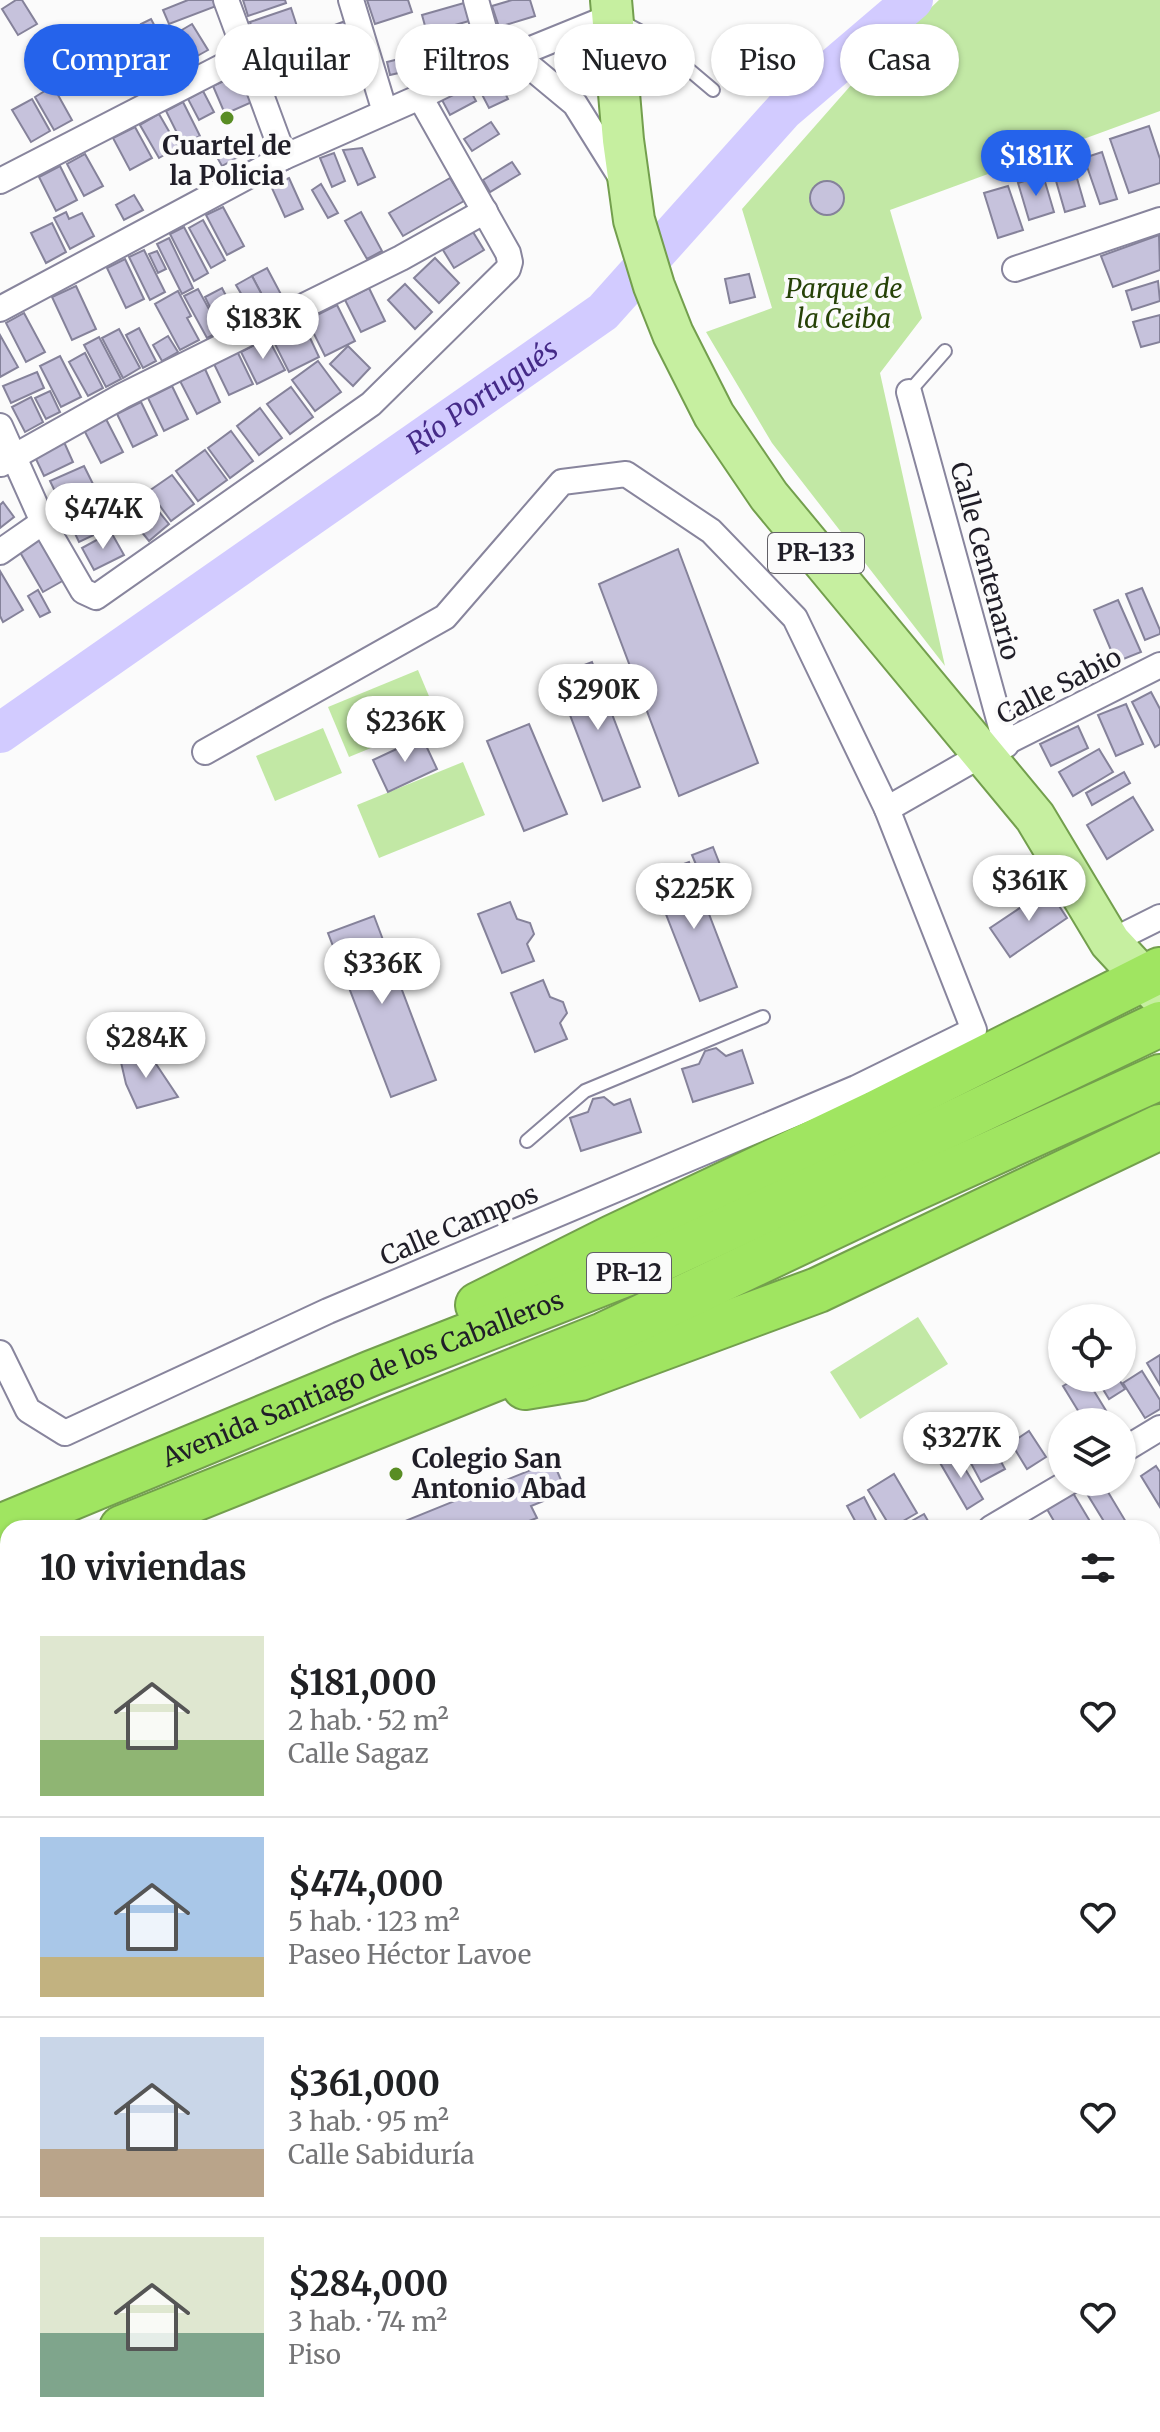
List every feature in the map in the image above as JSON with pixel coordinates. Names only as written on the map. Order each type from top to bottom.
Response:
[{"type":"highway","points":[[372,1373],[442,1322],[612,1238],[1154,982]]},
{"type":"highway","name":"Avenida Santiago de los Caballeros","points":[[144,1520],[604,1335],[1160,1024]]},
{"type":"highway","name":"Avenida Santiago de los Caballeros","points":[[17,1520],[372,1373],[646,1266],[1160,1077]]},
{"type":"highway","points":[[463,1394],[580,1378],[818,1290],[1160,1127]]},
{"type":"highway","points":[[0,1499],[66,1478],[150,1466]]},
{"type":"main road","name":"PR-133","points":[[612,8],[607,132],[630,193],[634,220],[654,286],[673,334],[714,415],[769,496],[995,750],[1110,942],[1154,982]]},
{"type":"street","points":[[226,0],[234,24]]},
{"type":"street","points":[[351,0],[385,112]]},
{"type":"street","points":[[476,0],[488,24]]},
{"type":"street","points":[[538,43],[612,8]]},
{"type":"street","points":[[0,181],[215,70]]},
{"type":"street","points":[[538,80],[575,104],[607,132]]},
{"type":"street","points":[[261,96],[284,157]]},
{"type":"street","points":[[0,309],[284,157],[420,97],[508,253],[510,262],[508,269],[371,404],[96,597],[83,591],[7,461],[0,426]]},
{"type":"street","points":[[7,461],[122,396],[401,258],[485,211]]},
{"type":"street","points":[[1015,269],[1160,220]]},
{"type":"street","name":"Calle Centenario","points":[[909,392],[995,750]]},
{"type":"street","points":[[205,752],[445,617],[562,482],[626,474],[711,531],[795,618],[887,809]]},
{"type":"street","points":[[0,552],[43,522]]},
{"type":"street","name":"Calle Sabio","points":[[887,809],[1160,665]]},
{"type":"street","name":"Calle Campos","points":[[0,1353],[28,1410],[65,1433],[328,1311],[856,1088],[974,1030],[887,809]]},
{"type":"street","points":[[1110,942],[1160,917]]},
{"type":"street","points":[[1136,1443],[1160,1428]]},
{"type":"street","points":[[1026,1519],[1053,1496]]},
{"type":"lane","points":[[612,8],[711,88]]},
{"type":"lane","points":[[909,392],[945,351]]},
{"type":"lane","points":[[527,1141],[585,1091],[763,1017]]},
{"type":"green space","name":"Parque de la Ceiba","points":[[939,0],[1160,0],[1160,111],[890,210],[922,318],[880,373],[945,666],[772,443],[706,332],[772,308],[742,209],[842,96],[959,96],[959,24],[914,24]]},
{"type":"green space","points":[[418,670],[439,720],[349,757],[328,707]]},
{"type":"green space","points":[[323,728],[342,773],[275,801],[256,756]]},
{"type":"green space","points":[[463,762],[485,815],[379,858],[357,805]]},
{"type":"green space","points":[[918,1317],[948,1364],[860,1419],[830,1372]]},
{"type":"building","points":[[16,0],[22,0],[37,24],[24,24],[24,32],[18,35],[2,9]]},
{"type":"building","points":[[188,0],[217,0],[219,5],[169,24],[163,10]]},
{"type":"building","points":[[243,0],[285,0],[286,3],[248,16]]},
{"type":"building","points":[[367,0],[408,0],[412,12],[375,24]]},
{"type":"building","points":[[512,0],[530,0],[535,16],[498,24],[492,6]]},
{"type":"building","points":[[464,3],[469,21],[424,24],[422,15]]},
{"type":"building","points":[[291,8],[296,24],[251,24]]},
{"type":"building","points":[[199,35],[208,50],[199,55]]},
{"type":"building","points":[[395,60],[395,74],[390,75],[387,62]]},
{"type":"building","points":[[203,91],[214,112],[199,120],[188,99],[199,96]]},
{"type":"building","points":[[59,96],[72,120],[54,130],[35,97]]},
{"type":"building","points":[[217,96],[249,96],[252,102],[225,114]]},
{"type":"building","points":[[449,96],[473,96],[476,101],[450,115],[442,100]]},
{"type":"building","points":[[483,96],[506,96],[508,99],[489,108]]},
{"type":"building","points":[[32,99],[50,131],[31,142],[12,110]]},
{"type":"building","points":[[183,102],[200,136],[183,145],[166,111]]},
{"type":"building","points":[[159,114],[178,147],[159,158],[140,125]]},
{"type":"building","points":[[491,122],[499,134],[472,151],[464,139]]},
{"type":"building","points":[[1149,126],[1160,159],[1160,183],[1129,193],[1110,139]]},
{"type":"building","points":[[135,127],[152,158],[130,170],[113,138]]},
{"type":"building","points":[[233,142],[240,156],[222,166],[214,152]]},
{"type":"building","points":[[362,148],[375,177],[358,185],[343,150]]},
{"type":"building","points":[[1102,152],[1117,199],[1100,204],[1084,158]]},
{"type":"building","points":[[334,153],[345,181],[332,187],[320,158]]},
{"type":"building","points":[[85,154],[103,186],[84,196],[67,164]]},
{"type":"building","points":[[512,162],[520,174],[490,192],[483,180]]},
{"type":"building","points":[[60,166],[77,200],[56,211],[39,177]]},
{"type":"building","points":[[1074,168],[1085,206],[1065,212],[1054,174]]},
{"type":"building","points":[[1043,175],[1054,212],[1029,220],[1018,183]]},
{"type":"building","points":[[289,178],[303,209],[285,217],[271,186]]},
{"type":"building","points":[[450,178],[464,201],[403,236],[389,213]]},
{"type":"building","points":[[827,181],[839,186],[844,198],[839,210],[827,215],[815,210],[810,198],[815,186]]},
{"type":"building","points":[[321,184],[338,213],[328,218],[312,190]]},
{"type":"building","points":[[1008,186],[1023,230],[998,238],[984,193]]},
{"type":"building","points":[[134,195],[143,210],[124,220],[116,205]]},
{"type":"building","points":[[223,207],[244,246],[227,255],[206,215]]},
{"type":"building","points":[[66,212],[69,219],[82,213],[94,236],[70,249],[54,218]]},
{"type":"building","points":[[361,212],[382,251],[367,259],[345,221]]},
{"type":"building","points":[[203,220],[225,260],[211,268],[189,228]]},
{"type":"building","points":[[52,223],[66,252],[46,263],[31,233]]},
{"type":"building","points":[[184,227],[208,273],[194,281],[170,234]]},
{"type":"building","points":[[473,232],[484,250],[454,268],[443,250]]},
{"type":"building","points":[[1159,235],[1160,270],[1113,287],[1101,256]]},
{"type":"building","points":[[169,238],[193,288],[182,294],[157,244]]},
{"type":"building","points":[[144,250],[165,292],[150,300],[129,257]]},
{"type":"building","points":[[157,251],[166,269],[158,273],[149,254]]},
{"type":"building","points":[[435,258],[459,283],[439,303],[414,278]]},
{"type":"building","points":[[125,259],[144,299],[126,308],[107,268]]},
{"type":"building","points":[[267,268],[284,300],[269,308],[252,276]]},
{"type":"building","points":[[749,274],[755,297],[730,303],[725,279]]},
{"type":"building","points":[[252,276],[269,308],[252,312],[236,285]]},
{"type":"building","points":[[1158,281],[1160,301],[1132,310],[1126,291]]},
{"type":"building","points":[[405,284],[432,312],[415,329],[388,300]]},
{"type":"building","points":[[76,286],[96,329],[72,340],[52,297]]},
{"type":"building","points":[[222,288],[239,321],[221,330],[205,297]]},
{"type":"building","points":[[369,288],[385,321],[361,332],[345,300]]},
{"type":"building","points":[[198,289],[221,331],[207,338],[184,296]]},
{"type":"building","points":[[178,291],[199,340],[180,350],[155,304]]},
{"type":"building","points":[[337,305],[355,341],[325,356],[307,320]]},
{"type":"building","points":[[24,313],[45,352],[26,362],[6,323]]},
{"type":"building","points":[[1160,315],[1160,342],[1141,347],[1133,322]]},
{"type":"building","points":[[303,323],[319,357],[289,372],[272,338]]},
{"type":"building","points":[[139,328],[156,361],[143,368],[126,335]]},
{"type":"building","points":[[119,329],[140,368],[123,378],[102,338]]},
{"type":"building","points":[[0,335],[18,367],[0,377]]},
{"type":"building","points":[[168,336],[178,352],[162,361],[153,345]]},
{"type":"building","points":[[99,337],[121,379],[106,387],[84,345]]},
{"type":"building","points":[[268,338],[285,370],[257,384],[241,352]]},
{"type":"building","points":[[348,346],[370,368],[353,386],[330,364]]},
{"type":"building","points":[[237,351],[253,384],[229,395],[213,362]]},
{"type":"building","points":[[85,353],[103,388],[88,396],[69,362]]},
{"type":"building","points":[[60,356],[81,397],[61,407],[40,366]]},
{"type":"building","points":[[318,361],[341,392],[315,411],[292,380]]},
{"type":"building","points":[[205,369],[220,402],[197,414],[180,381]]},
{"type":"building","points":[[37,372],[44,388],[11,403],[3,386]]},
{"type":"building","points":[[172,386],[188,419],[164,431],[148,398]]},
{"type":"building","points":[[291,387],[313,417],[290,434],[267,404]]},
{"type":"building","points":[[50,391],[60,412],[46,419],[35,398]]},
{"type":"building","points":[[31,397],[43,422],[25,432],[12,407]]},
{"type":"building","points":[[141,402],[157,435],[133,447],[117,414]]},
{"type":"building","points":[[260,408],[282,438],[259,455],[237,426]]},
{"type":"building","points":[[106,419],[123,452],[101,463],[84,430]]},
{"type":"building","points":[[231,431],[253,461],[230,478],[208,448]]},
{"type":"building","points":[[64,442],[73,462],[44,476],[35,457]]},
{"type":"building","points":[[205,450],[227,480],[198,501],[176,471]]},
{"type":"building","points":[[84,466],[96,490],[62,506],[50,481]]},
{"type":"building","points":[[172,475],[194,504],[171,521],[149,491]]},
{"type":"building","points":[[147,497],[169,524],[149,541],[127,514]]},
{"type":"building","points":[[3,502],[14,517],[0,528],[0,505]]},
{"type":"building","points":[[102,503],[113,526],[79,542],[68,519]]},
{"type":"building","points":[[111,532],[124,555],[94,570],[82,548]]},
{"type":"building","points":[[40,534],[66,579],[43,592],[17,547]]},
{"type":"building","points":[[678,549],[758,763],[679,796],[599,584]]},
{"type":"building","points":[[0,571],[23,610],[3,622],[0,616]]},
{"type":"building","points":[[1142,588],[1160,630],[1160,634],[1145,640],[1126,594]]},
{"type":"building","points":[[38,590],[50,612],[40,617],[28,596]]},
{"type":"building","points":[[1118,600],[1141,652],[1116,662],[1094,610]]},
{"type":"building","points":[[592,662],[640,787],[603,801],[555,676]]},
{"type":"building","points":[[1151,692],[1160,709],[1160,744],[1155,747],[1132,702]]},
{"type":"building","points":[[1126,704],[1143,744],[1116,756],[1098,715]]},
{"type":"building","points":[[529,724],[567,814],[524,831],[487,741]]},
{"type":"building","points":[[1078,726],[1088,748],[1051,766],[1040,744]]},
{"type":"building","points":[[422,737],[437,769],[388,792],[373,760]]},
{"type":"building","points":[[1099,749],[1113,772],[1073,796],[1059,772]]},
{"type":"building","points":[[1124,772],[1130,783],[1092,805],[1086,793]]},
{"type":"building","points":[[1133,797],[1153,830],[1107,859],[1087,825]]},
{"type":"building","points":[[713,847],[730,890],[710,898],[692,855]]},
{"type":"building","points":[[689,862],[737,987],[700,1001],[651,876]]},
{"type":"building","points":[[1048,889],[1067,918],[1010,957],[990,928]]},
{"type":"building","points":[[510,902],[517,919],[530,923],[534,934],[527,944],[534,961],[502,973],[478,914]]},
{"type":"building","points":[[374,916],[436,1080],[391,1097],[328,933]]},
{"type":"building","points":[[543,980],[550,997],[563,1002],[567,1013],[560,1023],[567,1039],[535,1052],[511,993]]},
{"type":"building","points":[[716,1048],[726,1056],[742,1050],[753,1083],[693,1102],[682,1069],[699,1064],[705,1051]]},
{"type":"building","points":[[146,1049],[178,1097],[137,1108],[126,1084],[120,1058]]},
{"type":"building","points":[[604,1097],[614,1105],[630,1099],[641,1132],[581,1151],[570,1118],[588,1112],[593,1099]]},
{"type":"building","points":[[1160,1355],[1160,1385],[1147,1363]]},
{"type":"building","points":[[1142,1371],[1160,1400],[1160,1409],[1145,1418],[1129,1392],[1136,1392],[1136,1375]]},
{"type":"building","points":[[1067,1392],[1095,1392],[1104,1408],[1076,1408]]},
{"type":"building","points":[[1105,1392],[1120,1392],[1109,1399]]},
{"type":"building","points":[[977,1417],[1005,1469],[981,1482],[953,1430]]},
{"type":"building","points":[[1029,1431],[1046,1457],[1027,1469],[1011,1443]]},
{"type":"building","points":[[955,1452],[983,1499],[967,1509],[939,1461]]},
{"type":"building","points":[[553,1461],[566,1492],[531,1506],[537,1518],[532,1520],[408,1520]]},
{"type":"building","points":[[1156,1466],[1160,1472],[1160,1507],[1141,1476]]},
{"type":"building","points":[[894,1474],[917,1513],[905,1520],[886,1520],[868,1490]]},
{"type":"building","points":[[1057,1496],[1075,1496],[1089,1520],[1053,1520],[1044,1504]]},
{"type":"building","points":[[1088,1496],[1110,1496],[1125,1520],[1103,1520]]},
{"type":"building","points":[[864,1497],[876,1520],[855,1520],[847,1506]]},
{"type":"building","points":[[924,1514],[927,1520],[913,1520]]},
{"type":"waterway","name":"Río Portugués","points":[[0,733],[603,312],[784,110],[913,0]]},
{"type":"place","name":"Cuartel de la Policia","points":[[227,118]]},
{"type":"place","name":"Colegio San Antonio Abad","points":[[396,1474]]}]
